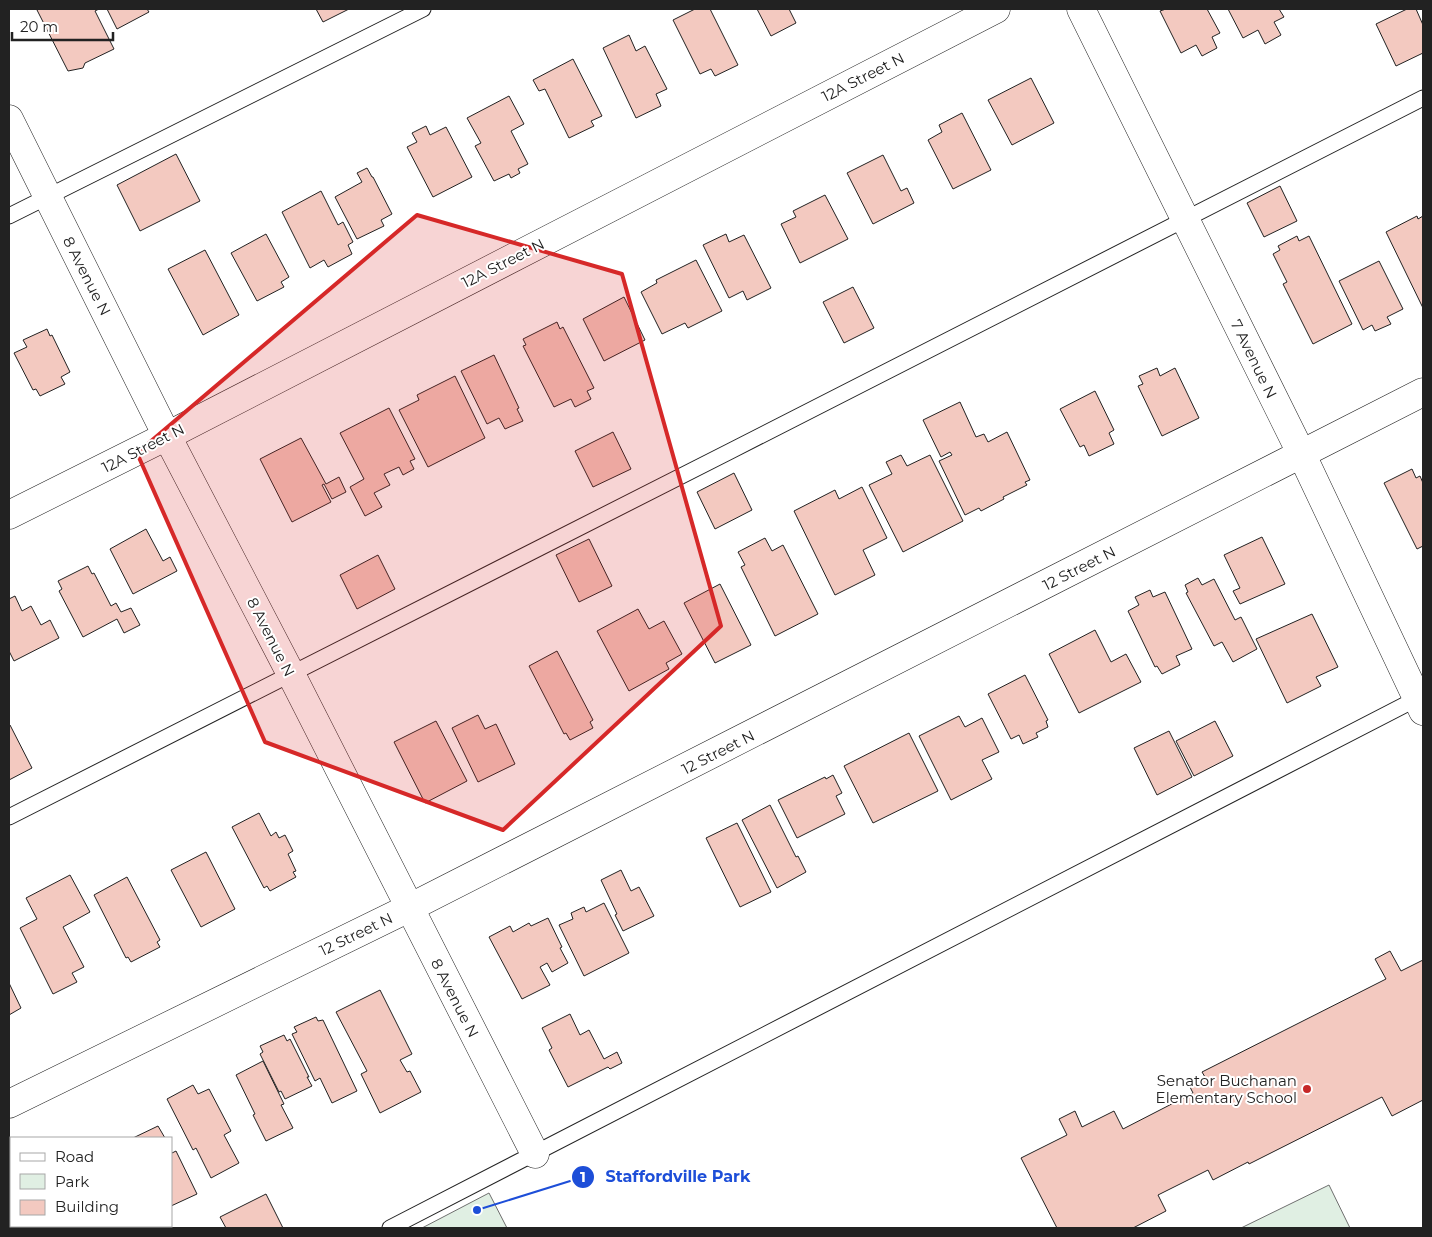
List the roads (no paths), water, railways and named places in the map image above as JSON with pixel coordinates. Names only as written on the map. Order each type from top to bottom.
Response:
[{"type":"street","name":"12A Street N","points":[[9,515],[167,436],[996,9]]},
{"type":"street","name":"7 Avenue N","points":[[1081,9],[1302,455],[1421,702]]},
{"type":"street","name":"8 Avenue N","points":[[9,119],[167,436],[292,676],[535,1154]]},
{"type":"street","name":"12 Street N","points":[[9,1104],[410,908],[1423,392]]},
{"type":"lane","points":[[9,216],[423,9]]},
{"type":"lane","points":[[9,817],[292,676],[1423,98]]},
{"type":"lane","points":[[390,1228],[1421,702]]},
{"type":"place","name":"Senator Buchanan Elementary School","points":[[1307,1089]]},
{"type":"place","name":"Staffordville Park","points":[[477,1210]]}]
